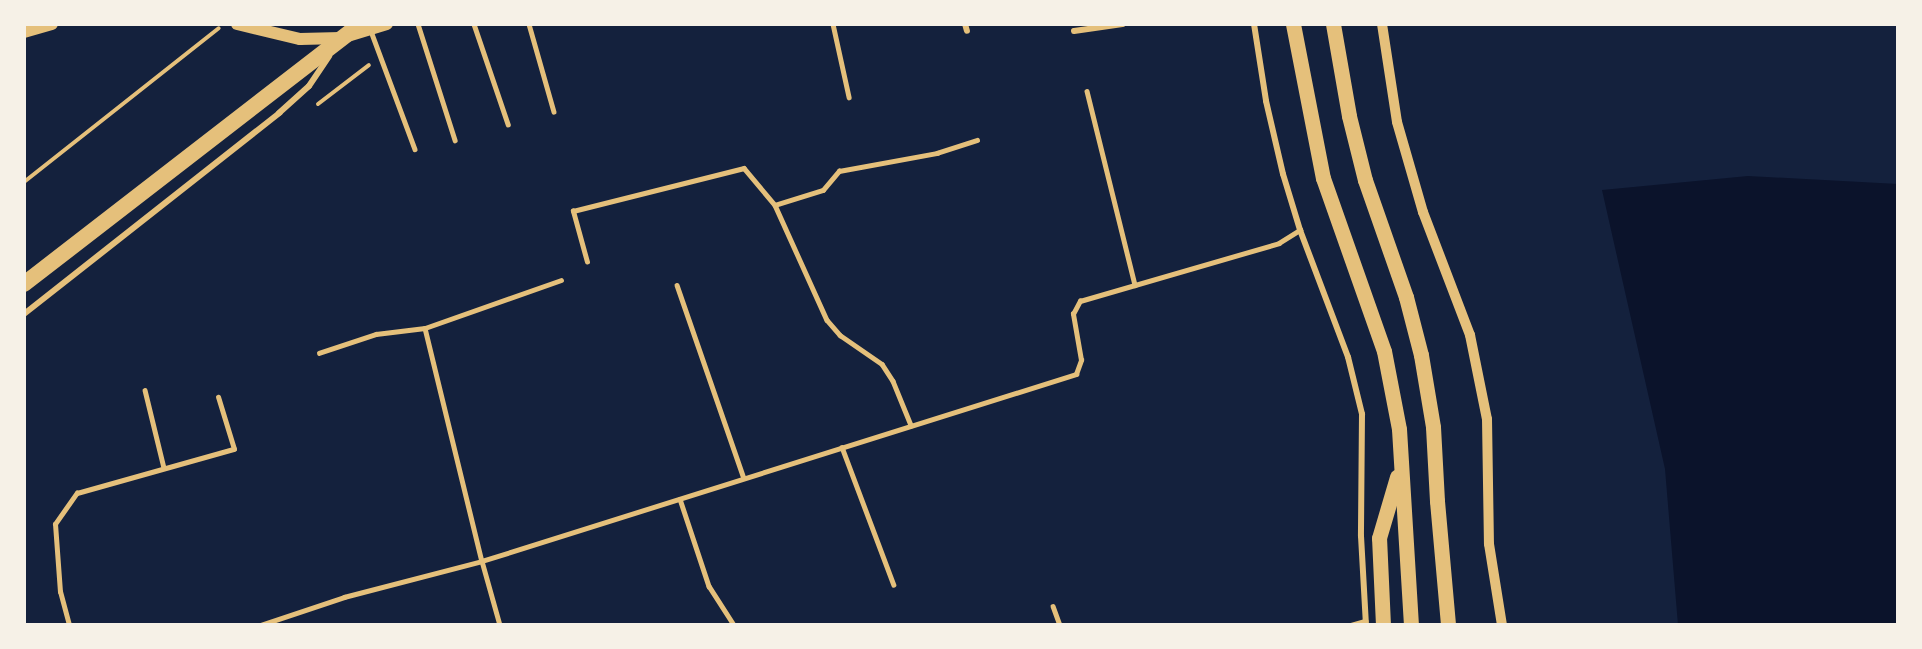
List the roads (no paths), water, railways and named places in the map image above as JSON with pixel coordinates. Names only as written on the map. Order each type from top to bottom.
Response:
[{"type":"highway","points":[[24,284],[365,27]]},
{"type":"main road","points":[[24,32],[52,24]]},
{"type":"main road","points":[[237,24],[300,39],[341,38],[365,27],[387,24]]},
{"type":"main road","points":[[1293,24],[1323,177],[1384,351],[1399,429],[1411,625]]},
{"type":"main road","points":[[1334,24],[1349,116],[1365,180],[1406,297],[1421,355],[1433,427],[1448,625]]},
{"type":"main road","points":[[1383,625],[1379,538],[1400,468]]},
{"type":"street","points":[[1074,31],[1123,24]]},
{"type":"street","points":[[1254,24],[1266,101],[1283,174],[1300,230],[1348,357],[1362,414],[1361,536],[1365,623]]},
{"type":"street","points":[[1382,24],[1397,122],[1422,212],[1470,336],[1486,419],[1489,544],[1502,625]]},
{"type":"street","points":[[24,314],[296,99],[309,86],[341,38]]},
{"type":"lane","points":[[418,24],[455,140]]},
{"type":"lane","points":[[474,24],[508,124]]},
{"type":"lane","points":[[529,24],[554,112]]},
{"type":"lane","points":[[833,24],[849,97]]},
{"type":"lane","points":[[365,27],[415,149]]},
{"type":"lane","points":[[1087,91],[1135,285]]},
{"type":"lane","points":[[775,205],[823,190],[839,171],[937,153],[977,140]]},
{"type":"lane","points":[[587,262],[573,211],[744,168],[775,205],[827,320],[840,335],[882,363],[893,381],[911,425]]},
{"type":"lane","points":[[261,625],[344,597],[482,561],[1076,374],[1081,360],[1073,314],[1080,301],[1279,243],[1300,230]]},
{"type":"lane","points":[[319,353],[376,334],[425,328],[561,280]]},
{"type":"lane","points":[[677,285],[744,478]]},
{"type":"lane","points":[[425,328],[500,625]]},
{"type":"lane","points":[[146,390],[164,468]]},
{"type":"lane","points":[[69,625],[60,592],[55,524],[78,493],[234,449],[218,397]]},
{"type":"lane","points":[[842,447],[894,585]]},
{"type":"lane","points":[[680,499],[709,586],[734,625]]},
{"type":"lane","points":[[1053,606],[1060,625]]},
{"type":"lane","points":[[1351,625],[1365,623]]},
{"type":"water","points":[[1748,176],[1898,184],[1898,625],[1678,625],[1665,469],[1602,190]]}]
